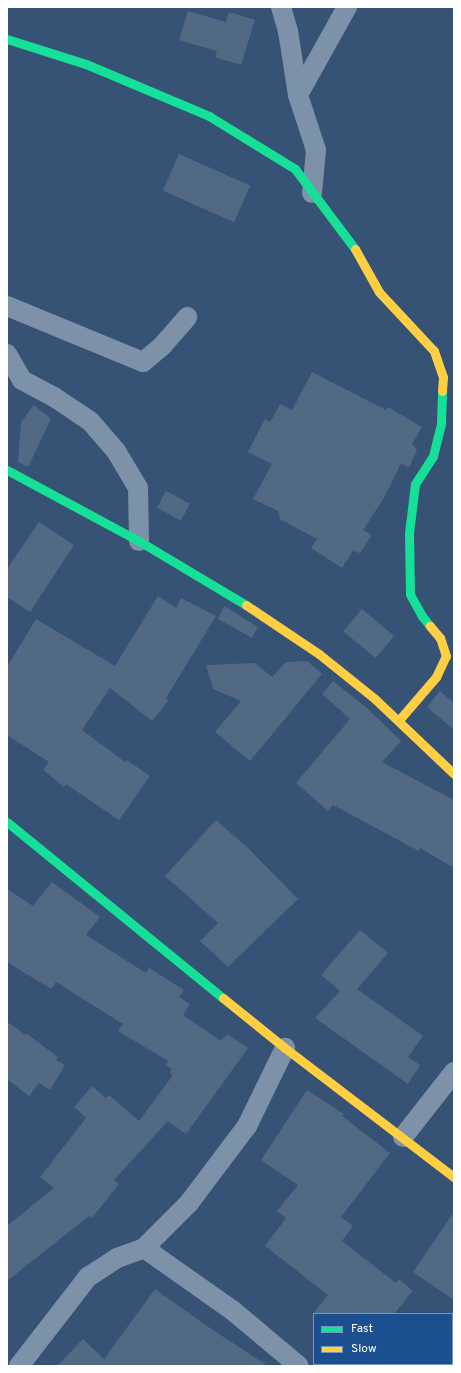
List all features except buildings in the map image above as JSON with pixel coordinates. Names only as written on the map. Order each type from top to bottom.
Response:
[{"type":"street","points":[[282,7],[288,31],[298,95],[316,150],[312,193]]},
{"type":"street","points":[[298,95],[347,7]]},
{"type":"street","points":[[7,39],[86,64],[209,116],[295,170],[358,252],[379,292],[434,351],[443,377],[441,423],[433,456],[415,484],[409,533],[410,594],[422,616],[440,638],[446,656],[436,677],[399,720]]},
{"type":"street","points":[[7,306],[143,362],[163,345],[187,317]]},
{"type":"street","points":[[7,354],[22,380],[54,397],[90,421],[116,451],[138,488],[139,541]]},
{"type":"street","points":[[7,470],[139,541],[258,612],[319,654],[399,720],[454,774]]},
{"type":"street","points":[[8,826],[285,1048],[454,1176]]},
{"type":"street","points":[[19,1366],[88,1278],[117,1258],[144,1248],[189,1203],[247,1126],[285,1048]]},
{"type":"street","points":[[403,1138],[454,1072]]},
{"type":"street","points":[[144,1248],[232,1310],[299,1366]]},
{"type":"traffic: fast","points":[[7,39],[86,64],[209,116],[295,169],[355,249]]},
{"type":"traffic: fast","points":[[430,626],[422,616],[410,594],[409,533],[415,484],[433,456],[441,423],[442,391]]},
{"type":"traffic: fast","points":[[7,470],[139,541],[246,605]]},
{"type":"traffic: fast","points":[[7,822],[223,998]]},
{"type":"traffic: slow","points":[[355,249],[379,292],[434,351],[443,377],[442,391]]},
{"type":"traffic: slow","points":[[246,605],[319,654],[375,699],[454,774]]},
{"type":"traffic: slow","points":[[399,720],[436,677],[446,656],[440,638],[430,626]]},
{"type":"traffic: slow","points":[[223,998],[285,1048],[454,1177]]}]
